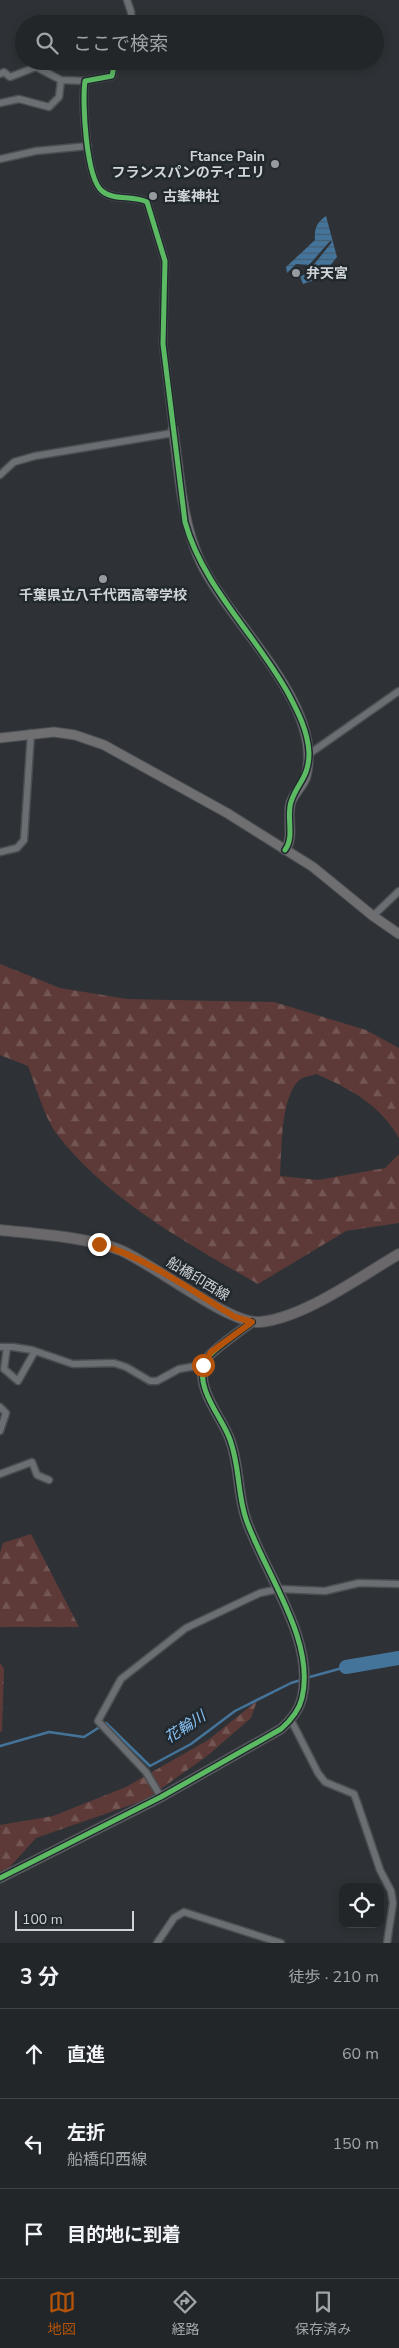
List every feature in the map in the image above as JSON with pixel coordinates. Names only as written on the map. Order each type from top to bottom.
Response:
[{"type":"main road","name":"船橋印西線","points":[[0,1230],[99,1244],[119,1250],[141,1260],[235,1317],[252,1322],[279,1319],[295,1313],[399,1254]]},
{"type":"street","points":[[127,0],[131,15]]},
{"type":"street","points":[[0,74],[4,72],[10,77],[28,70]]},
{"type":"street","points":[[42,70],[61,80],[85,81],[112,76],[113,70]]},
{"type":"street","points":[[0,103],[19,99],[49,107],[59,96],[61,80]]},
{"type":"street","points":[[85,81],[84,122],[95,184],[108,195],[140,199],[147,202],[162,250],[166,274],[163,344],[185,522],[190,538],[210,578],[284,686],[303,721],[309,754],[306,777],[292,800],[290,809],[290,844],[286,850]]},
{"type":"street","points":[[0,159],[36,151],[88,146]]},
{"type":"street","points":[[0,475],[14,462],[36,456],[173,431]]},
{"type":"street","points":[[309,754],[399,691]]},
{"type":"street","points":[[0,738],[54,732],[76,735],[104,745],[227,813],[286,850],[343,890],[373,916],[399,934]]},
{"type":"street","points":[[0,852],[17,848],[24,840],[31,734]]},
{"type":"street","points":[[373,916],[399,891]]},
{"type":"street","points":[[0,1878],[161,1797],[281,1729],[291,1720],[302,1699],[303,1675],[300,1649],[292,1620],[248,1526],[242,1508],[232,1446],[203,1382],[203,1365],[211,1352],[252,1322]]},
{"type":"street","points":[[35,1351],[18,1381],[4,1369],[4,1347],[35,1351],[74,1364],[114,1363],[126,1367],[150,1381],[157,1381],[179,1369],[203,1365]]},
{"type":"street","points":[[0,1407],[6,1413],[0,1431]]},
{"type":"street","points":[[0,1474],[32,1462],[37,1475],[49,1480]]},
{"type":"street","points":[[161,1797],[146,1772],[98,1721],[121,1678],[186,1628],[260,1593],[278,1590],[325,1591],[359,1583],[399,1584]]},
{"type":"street","points":[[291,1720],[318,1773],[325,1782],[354,1794],[380,1870],[391,1891],[393,1903],[388,1943]]},
{"type":"street","points":[[157,1943],[174,1918],[184,1912],[281,1943]]},
{"type":"green space","points":[[0,964],[60,988],[127,999],[274,1002],[366,1030],[399,1048],[399,1138],[383,1116],[352,1092],[316,1074],[302,1078],[292,1090],[285,1113],[280,1176],[318,1180],[385,1168],[399,1154],[399,1223],[346,1231],[258,1284],[176,1236],[123,1199],[76,1157],[52,1127],[28,1066],[0,1055]]},
{"type":"green space","points":[[31,1534],[79,1627],[0,1627],[0,1553],[3,1543]]},
{"type":"green space","points":[[0,1663],[4,1669],[2,1731],[0,1732]]},
{"type":"green space","points":[[257,1701],[251,1718],[207,1756],[145,1800],[36,1838],[8,1869],[0,1873],[0,1825],[53,1816],[126,1787],[208,1740]]},
{"type":"water","points":[[326,216],[337,257],[320,278],[303,284],[300,277],[307,273],[332,242],[330,241],[309,265],[296,264],[287,273],[286,267],[315,240],[317,226]]},
{"type":"waterway","name":"花輪川","points":[[346,1667],[399,1658]]},
{"type":"waterway","name":"花輪川","points":[[306,1678],[346,1667]]},
{"type":"waterway","name":"花輪川","points":[[0,1746],[49,1732],[84,1737],[106,1723],[150,1766],[191,1744],[235,1711],[291,1683],[301,1680]]},
{"type":"cycle path","points":[[113,70],[112,76],[85,81],[86,139],[92,171],[102,191],[112,196],[147,202],[165,261],[163,344],[185,522],[193,546],[204,568],[275,672],[292,700],[305,729],[309,753],[307,769],[291,802],[289,814],[290,833],[285,850]]},
{"type":"cycle path","points":[[0,1878],[161,1797],[281,1729],[299,1707],[302,1698],[304,1676],[302,1653],[286,1607],[246,1519],[233,1447],[210,1402],[203,1382],[204,1363],[211,1354],[252,1322]]},
{"type":"place","name":"Ftance Pain フランスパンのティエリ","points":[[275,164]]},
{"type":"place","name":"古峯神社","points":[[153,196]]},
{"type":"place","name":"弁天宮","points":[[296,273]]},
{"type":"place","name":"千葉県立八千代西高等学校","points":[[103,579]]},
{"type":"route","points":[[99,1244],[119,1250],[141,1260],[235,1317],[252,1322],[226,1343],[211,1352],[203,1365]]}]
